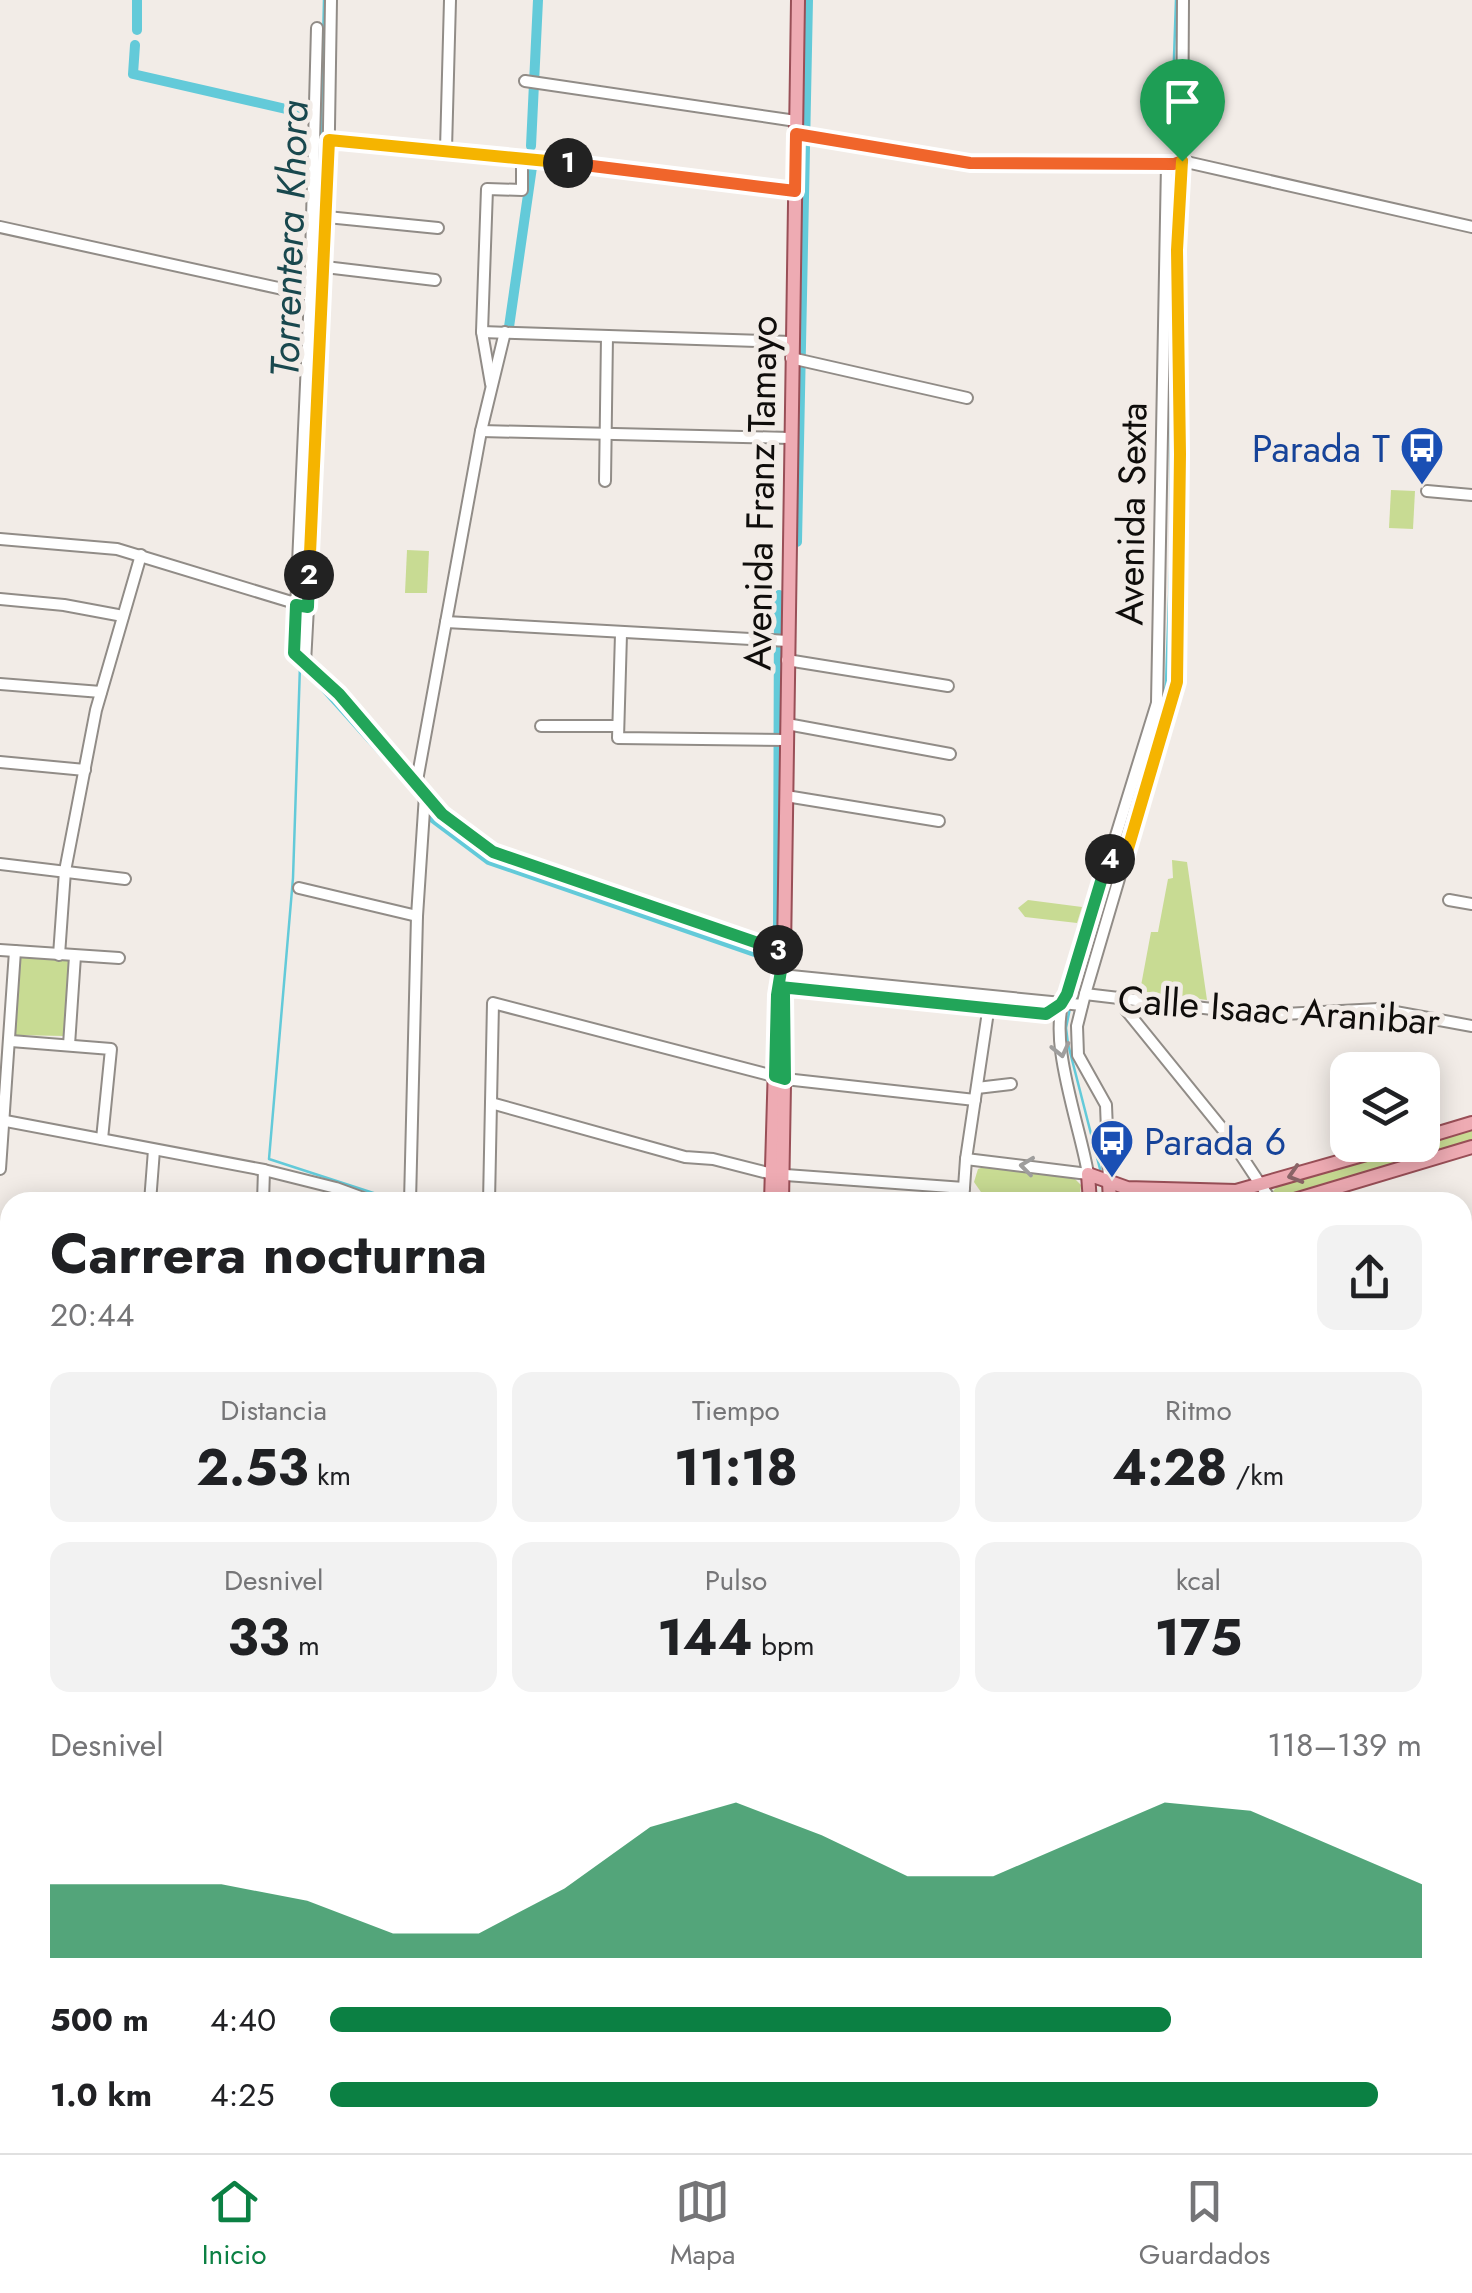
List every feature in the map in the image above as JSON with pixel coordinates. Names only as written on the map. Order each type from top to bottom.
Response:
[{"type":"main road","name":"Avenida Franz Tamayo","points":[[773,1192],[784,995],[781,981],[798,0]]},
{"type":"main road","points":[[1440,1133],[1472,1123]]},
{"type":"main road","points":[[1321,1192],[1472,1147]]},
{"type":"main road","points":[[1098,1177],[1126,1188],[1236,1191],[1341,1162]]},
{"type":"main road","name":"Avenida Franz Tamayo","points":[[777,1175],[780,1192]]},
{"type":"main road","name":"Avenida Sexta","points":[[1093,1192],[1098,1177]]},
{"type":"main road","name":"Avenida Sexta","points":[[1098,1177],[1105,1192]]},
{"type":"street","points":[[302,606],[325,266],[331,0]]},
{"type":"street","points":[[446,149],[450,0]]},
{"type":"street","name":"Avenida Sexta","points":[[1098,1177],[1058,1033],[1074,1002],[1157,703],[1183,0]]},
{"type":"street","points":[[317,28],[302,606],[306,663],[339,694],[442,814],[493,852],[784,952]]},
{"type":"street","points":[[525,81],[796,127],[970,163],[1174,163],[1472,227]]},
{"type":"street","points":[[329,140],[446,149],[795,191]]},
{"type":"street","points":[[492,388],[482,332],[487,189],[522,190],[522,158]]},
{"type":"street","points":[[327,217],[438,228]]},
{"type":"street","points":[[0,227],[310,295]]},
{"type":"street","points":[[325,266],[434,280]]},
{"type":"street","name":"Avenida Sexta","points":[[1098,1177],[1106,1105],[1078,1054],[1074,1002],[1067,994],[1177,682],[1180,578],[1172,327]]},
{"type":"street","points":[[482,332],[792,342]]},
{"type":"street","points":[[411,1192],[421,790],[446,622],[481,431],[505,332]]},
{"type":"street","points":[[605,481],[607,336]]},
{"type":"street","points":[[791,358],[967,398]]},
{"type":"street","points":[[481,431],[790,438]]},
{"type":"street","points":[[1427,491],[1472,495]]},
{"type":"street","points":[[0,539],[117,549],[302,606]]},
{"type":"street","points":[[59,955],[65,870],[85,770],[102,692],[141,556]]},
{"type":"street","points":[[0,600],[64,605],[123,616]]},
{"type":"street","points":[[446,622],[788,641]]},
{"type":"street","points":[[622,634],[618,738],[786,740]]},
{"type":"street","points":[[788,660],[948,686]]},
{"type":"street","points":[[0,684],[102,692]]},
{"type":"street","points":[[786,724],[950,754]]},
{"type":"street","points":[[541,726],[618,726]]},
{"type":"street","points":[[0,762],[85,770]]},
{"type":"street","points":[[786,796],[939,821]]},
{"type":"street","points":[[0,864],[125,879]]},
{"type":"street","points":[[299,888],[416,916]]},
{"type":"street","points":[[1449,900],[1472,904]]},
{"type":"street","points":[[0,950],[120,958]]},
{"type":"street","points":[[0,1169],[16,951]]},
{"type":"street","points":[[69,1045],[75,956]]},
{"type":"street","points":[[781,981],[1046,1014],[1074,1002]]},
{"type":"street","name":"Calle Isaac Aranibar","points":[[781,981],[1074,1002],[1125,1000],[1264,1015],[1380,1009],[1472,1026]]},
{"type":"street","points":[[963,1192],[990,994]]},
{"type":"street","points":[[1125,1000],[1126,1010],[1229,1137],[1264,1192]]},
{"type":"street","points":[[489,1192],[494,1003],[780,1077],[976,1094],[1011,1084]]},
{"type":"street","points":[[10,1041],[111,1049],[102,1140]]},
{"type":"street","points":[[490,1103],[685,1156],[777,1175],[914,1192]]},
{"type":"street","points":[[3,1120],[264,1170],[347,1192]]},
{"type":"street","points":[[151,1192],[154,1150]]},
{"type":"street","points":[[966,1159],[1098,1177]]},
{"type":"street","points":[[263,1192],[264,1170]]},
{"type":"green space","points":[[1391,490],[1415,491],[1413,529],[1389,528]]},
{"type":"green space","points":[[407,550],[429,551],[427,593],[405,593]]},
{"type":"green space","points":[[1172,860],[1187,862],[1207,1000],[1140,991],[1151,932],[1158,932],[1168,879],[1173,878]]},
{"type":"green space","points":[[1028,900],[1082,907],[1077,923],[1025,917],[1018,908]]},
{"type":"green space","points":[[20,956],[69,960],[64,1036],[15,1035]]},
{"type":"green space","points":[[1472,1130],[1472,1140],[1440,1150],[1440,1139]]},
{"type":"green space","points":[[1361,1162],[1401,1162],[1304,1192],[1273,1191],[1278,1186]]},
{"type":"green space","points":[[986,1166],[1072,1176],[1081,1185],[1080,1192],[981,1192],[974,1182],[978,1169]]},
{"type":"waterway","points":[[137,0],[137,30]]},
{"type":"waterway","name":"Torrentera Khora","points":[[304,583],[316,333],[324,0]]},
{"type":"waterway","points":[[531,146],[538,0]]},
{"type":"waterway","points":[[797,542],[808,0]]},
{"type":"waterway","points":[[1171,144],[1176,0]]},
{"type":"waterway","points":[[135,45],[133,74],[312,115]]},
{"type":"waterway","points":[[509,327],[532,167]]},
{"type":"waterway","points":[[1171,207],[1171,311]]},
{"type":"waterway","points":[[1116,856],[1163,705],[1166,683],[1171,546],[1171,334]]},
{"type":"waterway","points":[[778,929],[779,595]]},
{"type":"waterway","points":[[300,666],[293,878],[269,1159],[370,1192]]},
{"type":"waterway","name":"Torrentera Khora","points":[[300,666],[419,798]]},
{"type":"waterway","points":[[433,818],[489,860],[778,960],[778,951]]},
{"type":"waterway","points":[[1072,1001],[1110,873]]},
{"type":"waterway","points":[[1070,1008],[1068,1044],[1100,1169]]},
{"type":"place","name":"Parada T","points":[[1422,486]]},
{"type":"place","name":"Parada 6","points":[[1112,1179]]},
{"type":"route","points":[[796,134],[970,163],[1182,161],[1177,250],[1177,682],[1124,862],[1108,858],[1067,994],[1061,1004],[1046,1014],[780,987],[784,995],[785,1079],[775,1076],[777,995],[784,952],[493,852],[442,814],[339,694],[294,653],[296,605],[308,607],[329,140],[446,149],[795,191],[796,134]]}]
